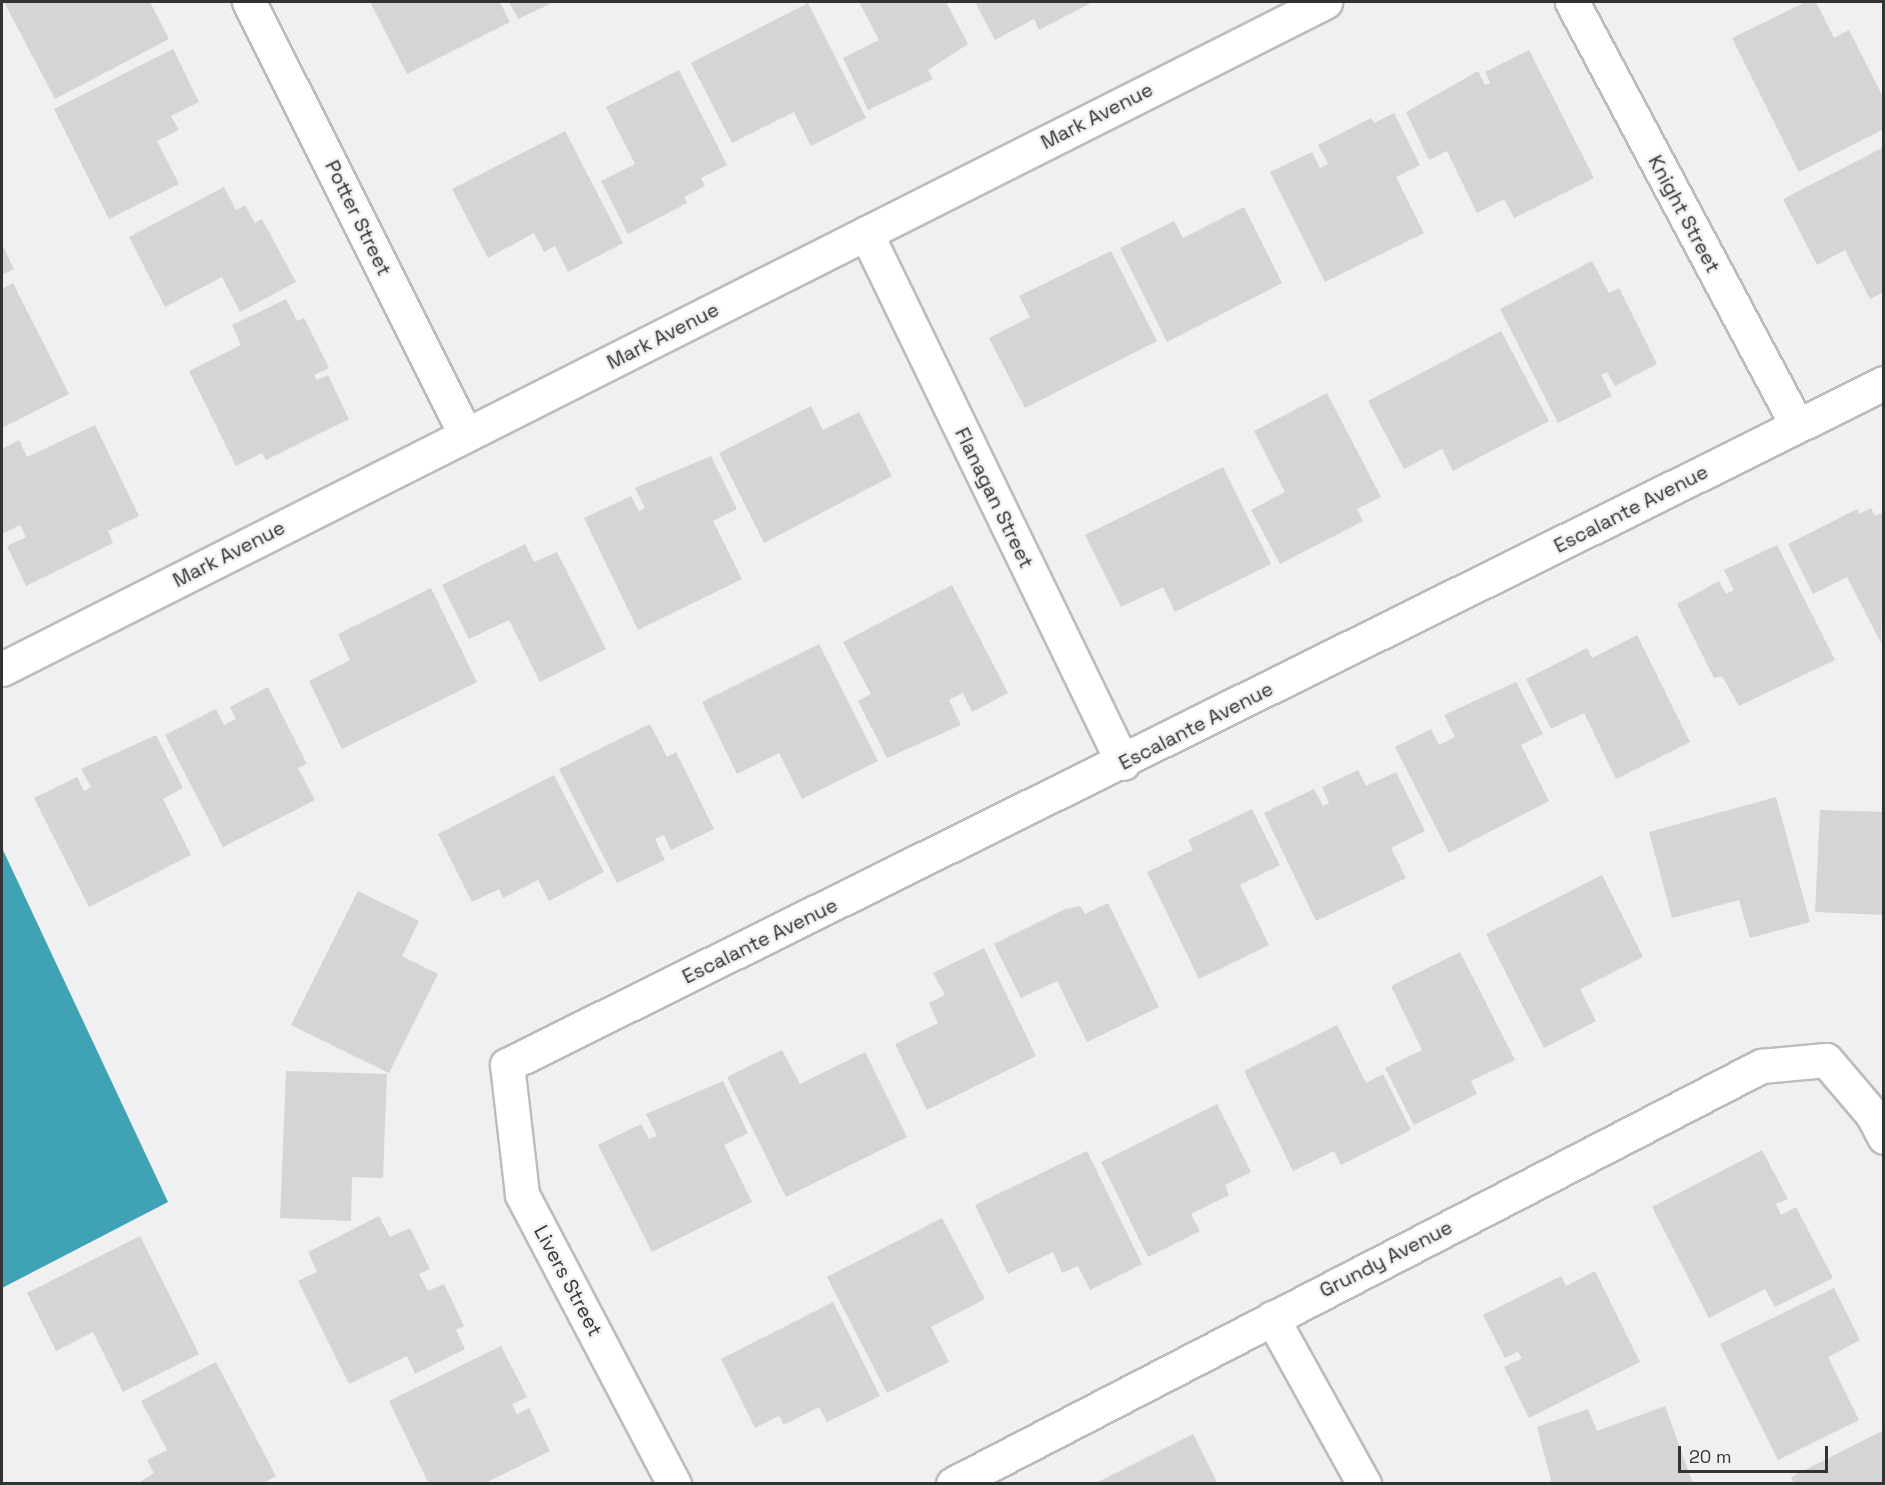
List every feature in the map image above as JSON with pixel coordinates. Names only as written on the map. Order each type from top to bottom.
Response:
[{"type":"street","name":"Potter Street","points":[[249,2],[466,435]]},
{"type":"street","name":"Mark Avenue","points":[[2,669],[1325,2]]},
{"type":"street","name":"Knight Street","points":[[1572,2],[1797,426]]},
{"type":"street","name":"Flanagan Street","points":[[866,233],[1123,763]]},
{"type":"street","name":"Escalante Avenue","points":[[507,1065],[1123,763],[1884,383]]},
{"type":"street","name":"Grundy Avenue","points":[[953,1484],[1761,1066],[1826,1060],[1872,1114],[1884,1137]]},
{"type":"street","name":"Livers Street","points":[[507,1065],[522,1194],[675,1484]]},
{"type":"street","points":[[1272,1318],[1364,1484]]},
{"type":"water","points":[[2,848],[168,1202],[2,1288]]},
{"type":"building","points":[[4,2],[150,2],[169,39],[55,99]]},
{"type":"building","points":[[370,2],[500,2],[510,22],[407,74]]},
{"type":"building","points":[[509,2],[554,2],[518,19]]},
{"type":"building","points":[[859,2],[946,2],[968,44],[928,70],[933,79],[868,110],[843,58],[879,40]]},
{"type":"building","points":[[975,2],[1093,2],[1039,30],[1034,19],[995,40]]},
{"type":"building","points":[[1806,2],[1816,2],[1834,38],[1849,30],[1884,99],[1884,129],[1799,172],[1732,38]]},
{"type":"building","points":[[808,3],[866,118],[811,146],[794,112],[732,143],[691,63]]},
{"type":"building","points":[[173,49],[199,102],[171,116],[179,130],[157,141],[179,184],[109,219],[54,109]]},
{"type":"building","points":[[1529,50],[1594,178],[1514,218],[1504,199],[1477,213],[1447,151],[1429,160],[1406,112],[1478,71],[1485,85],[1490,83],[1485,72]]},
{"type":"building","points":[[679,70],[727,165],[701,178],[705,186],[684,197],[687,203],[628,234],[601,181],[635,164],[606,107]]},
{"type":"building","points":[[1394,113],[1420,165],[1396,177],[1424,233],[1325,282],[1270,172],[1312,152],[1320,168],[1328,164],[1318,145],[1371,118],[1374,123]]},
{"type":"building","points":[[565,131],[623,243],[568,272],[555,246],[544,252],[534,233],[488,258],[452,189]]},
{"type":"building","points":[[1884,147],[1884,292],[1870,299],[1845,250],[1817,265],[1783,199]]},
{"type":"building","points":[[224,187],[236,210],[245,205],[255,223],[262,219],[296,282],[240,312],[222,277],[165,307],[129,237]]},
{"type":"building","points":[[1244,207],[1282,283],[1167,342],[1120,248],[1174,221],[1183,238]]},
{"type":"building","points":[[2,244],[14,269],[2,275]]},
{"type":"building","points":[[1111,251],[1157,341],[1025,408],[989,338],[1030,317],[1019,296]]},
{"type":"building","points":[[1592,261],[1609,293],[1619,288],[1657,364],[1615,386],[1607,372],[1601,375],[1612,396],[1558,423],[1500,309]]},
{"type":"building","points":[[13,283],[69,394],[2,428],[2,289]]},
{"type":"building","points":[[286,299],[297,321],[304,318],[329,368],[314,375],[317,380],[328,375],[349,419],[266,460],[262,453],[236,466],[189,371],[241,345],[232,325]]},
{"type":"building","points":[[1501,331],[1549,421],[1453,471],[1442,449],[1404,469],[1368,401]]},
{"type":"building","points":[[1327,393],[1381,497],[1357,509],[1363,521],[1280,564],[1251,510],[1285,492],[1254,431]]},
{"type":"building","points":[[811,406],[823,430],[859,412],[892,476],[764,543],[719,453]]},
{"type":"building","points":[[95,425],[139,516],[108,531],[113,543],[26,586],[7,546],[26,537],[20,525],[2,534],[2,449],[19,440],[27,457]]},
{"type":"building","points":[[711,456],[737,509],[713,521],[742,579],[638,630],[584,518],[631,496],[639,511],[645,508],[635,488]]},
{"type":"building","points":[[1223,467],[1271,564],[1175,612],[1163,587],[1121,607],[1085,535]]},
{"type":"building","points":[[1871,508],[1875,516],[1884,512],[1881,643],[1847,577],[1813,594],[1788,544],[1857,509],[1859,514]]},
{"type":"building","points":[[525,544],[534,562],[557,552],[606,649],[540,682],[509,620],[469,639],[442,585]]},
{"type":"building","points":[[1777,545],[1835,660],[1739,706],[1722,676],[1714,678],[1677,604],[1719,581],[1726,594],[1734,590],[1724,570]]},
{"type":"building","points":[[952,585],[1008,693],[972,712],[963,693],[949,700],[961,725],[887,758],[858,701],[871,694],[843,642]]},
{"type":"building","points":[[431,588],[477,682],[342,749],[309,681],[350,660],[338,634]]},
{"type":"building","points":[[1637,635],[1690,742],[1616,779],[1584,713],[1551,729],[1526,679],[1587,648],[1592,658]]},
{"type":"building","points":[[819,644],[878,761],[802,799],[779,753],[737,774],[702,702]]},
{"type":"building","points":[[1516,682],[1543,734],[1521,745],[1549,801],[1449,853],[1395,747],[1431,729],[1439,745],[1455,737],[1444,715]]},
{"type":"building","points":[[268,687],[307,764],[298,768],[315,800],[223,847],[165,735],[216,709],[224,725],[236,719],[230,707]]},
{"type":"building","points":[[650,724],[667,757],[676,752],[714,829],[671,850],[664,835],[655,839],[665,860],[617,883],[559,769]]},
{"type":"building","points":[[156,735],[183,788],[163,799],[191,855],[89,907],[34,798],[77,777],[84,791],[91,787],[81,769]]},
{"type":"building","points":[[1358,770],[1366,786],[1396,772],[1425,831],[1391,848],[1406,878],[1316,921],[1264,813],[1314,789],[1323,806],[1329,803],[1322,787]]},
{"type":"building","points":[[554,775],[604,872],[549,901],[538,880],[503,898],[499,889],[472,902],[438,834]]},
{"type":"building","points":[[1776,797],[1810,922],[1750,938],[1739,900],[1672,918],[1649,832]]},
{"type":"building","points":[[1252,809],[1280,865],[1240,885],[1269,945],[1199,979],[1147,872],[1193,850],[1188,840]]},
{"type":"building","points":[[1820,810],[1884,812],[1884,915],[1815,912]]},
{"type":"building","points":[[1602,875],[1643,957],[1580,989],[1596,1021],[1544,1048],[1486,934]]},
{"type":"building","points":[[358,891],[419,921],[402,956],[438,974],[389,1073],[291,1025]]},
{"type":"building","points":[[1108,903],[1159,1007],[1087,1042],[1057,981],[1021,998],[994,944],[1065,909],[1080,906],[1085,914]]},
{"type":"building","points":[[984,948],[1036,1056],[927,1110],[895,1044],[938,1023],[929,1003],[945,995],[933,973]]},
{"type":"building","points":[[1460,952],[1515,1060],[1471,1081],[1477,1094],[1414,1125],[1385,1068],[1422,1050],[1391,986]]},
{"type":"building","points":[[1337,1025],[1366,1083],[1383,1074],[1411,1130],[1341,1165],[1334,1151],[1293,1171],[1244,1071]]},
{"type":"building","points":[[782,1050],[800,1084],[865,1052],[907,1137],[786,1197],[727,1077]]},
{"type":"building","points":[[286,1071],[387,1074],[383,1178],[352,1177],[351,1221],[280,1218]]},
{"type":"building","points":[[723,1081],[748,1133],[724,1145],[752,1202],[652,1252],[598,1145],[641,1124],[649,1139],[657,1136],[646,1114]]},
{"type":"building","points":[[1217,1104],[1251,1172],[1225,1185],[1229,1195],[1191,1214],[1200,1231],[1148,1257],[1101,1162]]},
{"type":"building","points":[[1762,1150],[1788,1199],[1776,1204],[1781,1215],[1796,1207],[1833,1278],[1775,1307],[1765,1289],[1709,1318],[1652,1207]]},
{"type":"building","points":[[1087,1151],[1142,1264],[1090,1290],[1078,1266],[1062,1273],[1053,1252],[1008,1274],[975,1205]]},
{"type":"building","points":[[379,1216],[390,1237],[410,1228],[430,1269],[419,1274],[428,1291],[444,1284],[464,1326],[456,1330],[465,1349],[415,1374],[407,1356],[349,1384],[298,1281],[317,1272],[308,1252]]},
{"type":"building","points":[[942,1218],[985,1299],[931,1327],[949,1362],[887,1393],[827,1277]]},
{"type":"building","points":[[140,1236],[199,1354],[123,1392],[93,1332],[56,1351],[27,1293]]},
{"type":"building","points":[[1595,1271],[1640,1362],[1529,1418],[1504,1367],[1522,1358],[1518,1352],[1505,1358],[1483,1315],[1561,1276],[1566,1286]]},
{"type":"building","points":[[1834,1288],[1860,1340],[1828,1357],[1859,1420],[1778,1460],[1720,1344]]},
{"type":"building","points":[[833,1302],[880,1396],[827,1422],[819,1407],[784,1425],[779,1416],[755,1428],[721,1359]]},
{"type":"building","points":[[501,1346],[527,1397],[512,1404],[517,1414],[529,1408],[550,1451],[483,1484],[429,1484],[389,1401]]},
{"type":"building","points":[[216,1362],[276,1476],[262,1484],[136,1484],[154,1473],[147,1460],[167,1450],[141,1401]]},
{"type":"building","points":[[1665,1406],[1693,1484],[1552,1484],[1537,1427],[1588,1409],[1597,1431]]},
{"type":"building","points":[[1884,1430],[1884,1484],[1794,1484],[1791,1477]]},
{"type":"building","points":[[1193,1434],[1218,1484],[1094,1484]]}]
